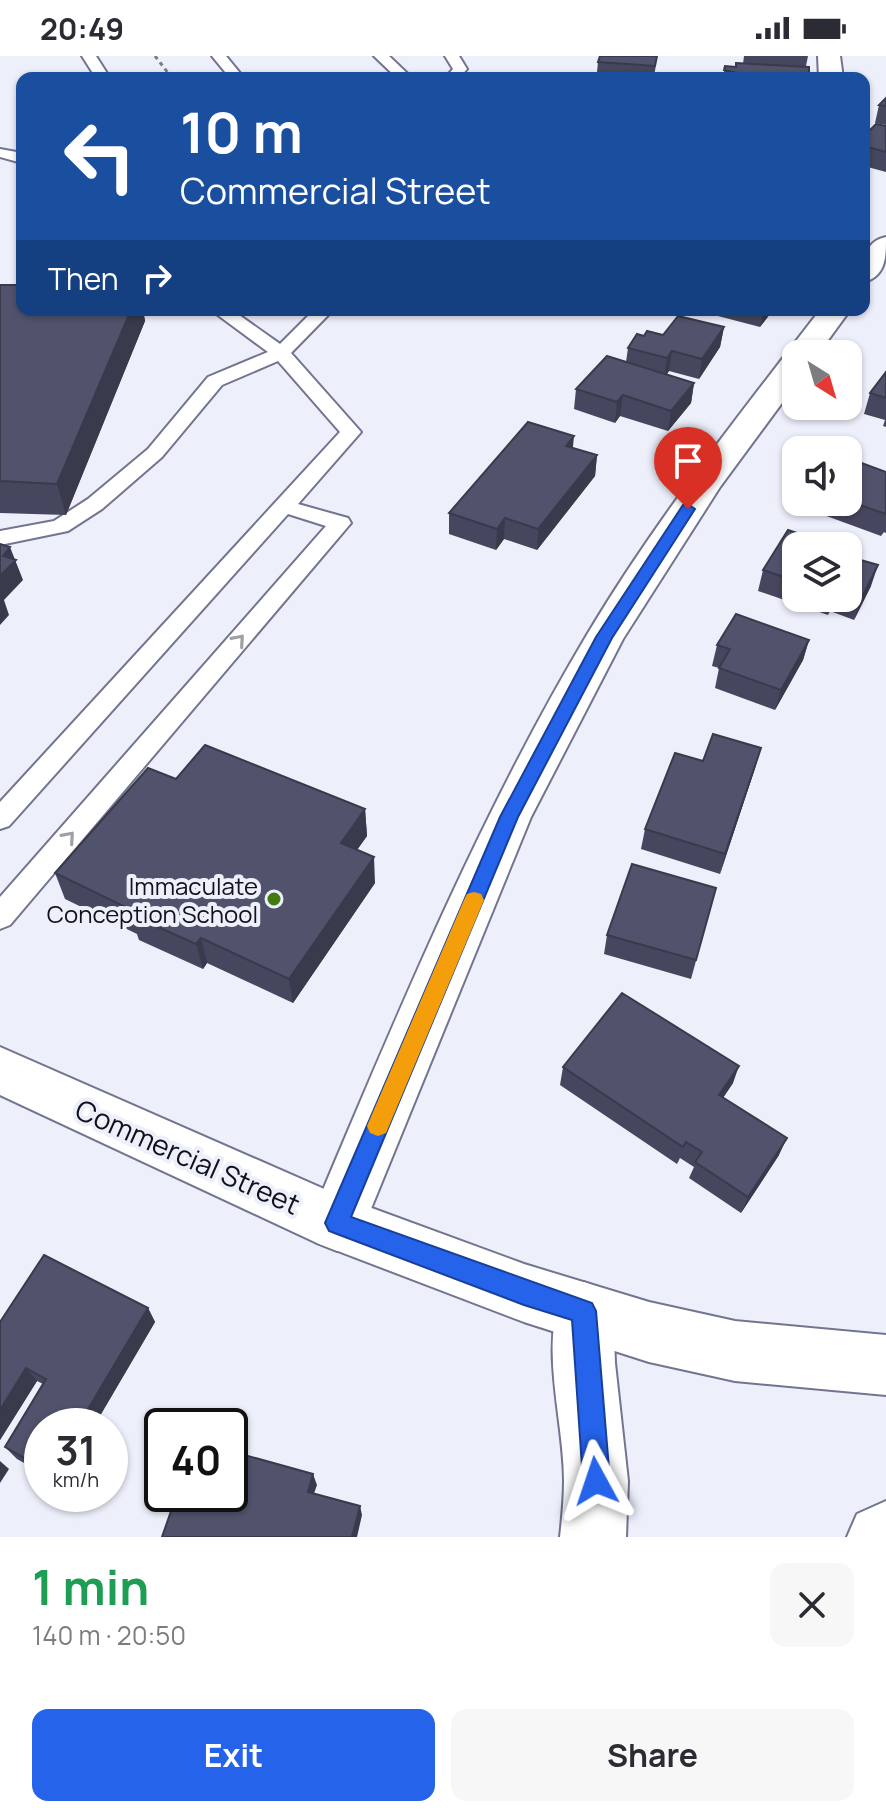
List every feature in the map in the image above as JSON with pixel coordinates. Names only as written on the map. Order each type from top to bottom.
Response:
[{"type":"street","points":[[870,265],[886,245]]},
{"type":"street","points":[[812,340],[830,316]]},
{"type":"street","points":[[337,1223],[509,817],[605,637],[705,483],[782,381]]},
{"type":"street","name":"Commercial Street","points":[[0,1070],[337,1223],[524,1293],[649,1332],[735,1351],[886,1365]]},
{"type":"street","points":[[584,1311],[596,1481],[593,1537]]},
{"type":"street","points":[[880,1537],[886,1534]]},
{"type":"lane","points":[[219,56],[232,72]]},
{"type":"lane","points":[[381,56],[398,72]]},
{"type":"lane","points":[[0,819],[351,432],[281,353],[229,316]]},
{"type":"lane","points":[[0,538],[60,526],[95,504],[155,453],[215,381],[281,353],[318,316]]},
{"type":"lane","points":[[0,917],[340,523],[283,506]]},
{"type":"path","points":[[155,56],[167,72]]},
{"type":"building","points":[[600,56],[657,56],[655,66],[598,62]]},
{"type":"building","points":[[736,63],[809,67],[809,72],[724,70],[725,66],[736,67]]},
{"type":"building","points":[[876,124],[886,126],[886,152],[870,148],[870,130]]},
{"type":"building","points":[[0,285],[16,285],[16,316],[128,316],[57,484],[0,481]]},
{"type":"building","points":[[678,316],[724,327],[702,359],[672,351],[667,358],[628,348],[637,334],[644,336],[647,331],[663,335]]},
{"type":"building","points":[[607,356],[694,383],[671,411],[623,395],[617,402],[576,389]]},
{"type":"building","points":[[886,372],[886,398],[870,393]]},
{"type":"building","points":[[528,422],[574,436],[566,446],[597,455],[538,529],[505,518],[497,529],[449,513]]},
{"type":"building","points":[[862,463],[886,472],[886,514],[862,506]]},
{"type":"building","points":[[782,540],[782,576],[763,570]]},
{"type":"building","points":[[0,544],[10,547],[3,556],[16,560],[0,576]]},
{"type":"building","points":[[862,560],[878,565],[862,597]]},
{"type":"building","points":[[736,614],[809,640],[781,690],[719,668],[730,649],[717,645]]},
{"type":"building","points":[[713,734],[761,748],[725,854],[645,829],[675,753],[703,761]]},
{"type":"building","points":[[205,745],[365,809],[341,843],[374,857],[289,979],[201,938],[196,944],[131,915],[134,911],[55,873],[148,768],[176,779]]},
{"type":"building","points":[[632,864],[716,888],[696,960],[607,935]]},
{"type":"building","points":[[622,993],[739,1066],[719,1095],[787,1138],[748,1197],[695,1162],[702,1152],[686,1142],[683,1147],[563,1067]]},
{"type":"building","points":[[44,1255],[148,1308],[89,1408],[29,1408],[46,1379],[26,1368],[0,1410],[0,1322]]},
{"type":"building","points":[[24,1415],[24,1458],[5,1447]]},
{"type":"building","points":[[248,1456],[313,1474],[308,1492],[360,1506],[352,1537],[162,1537],[171,1512],[248,1512]]},
{"type":"slow traffic","points":[[378,1126],[474,900]]},
{"type":"place","name":"Immaculate Conception School","points":[[274,899]]},
{"type":"route","points":[[596,1481],[585,1363],[584,1311],[524,1293],[337,1223],[509,817],[605,637],[688,509]]}]
